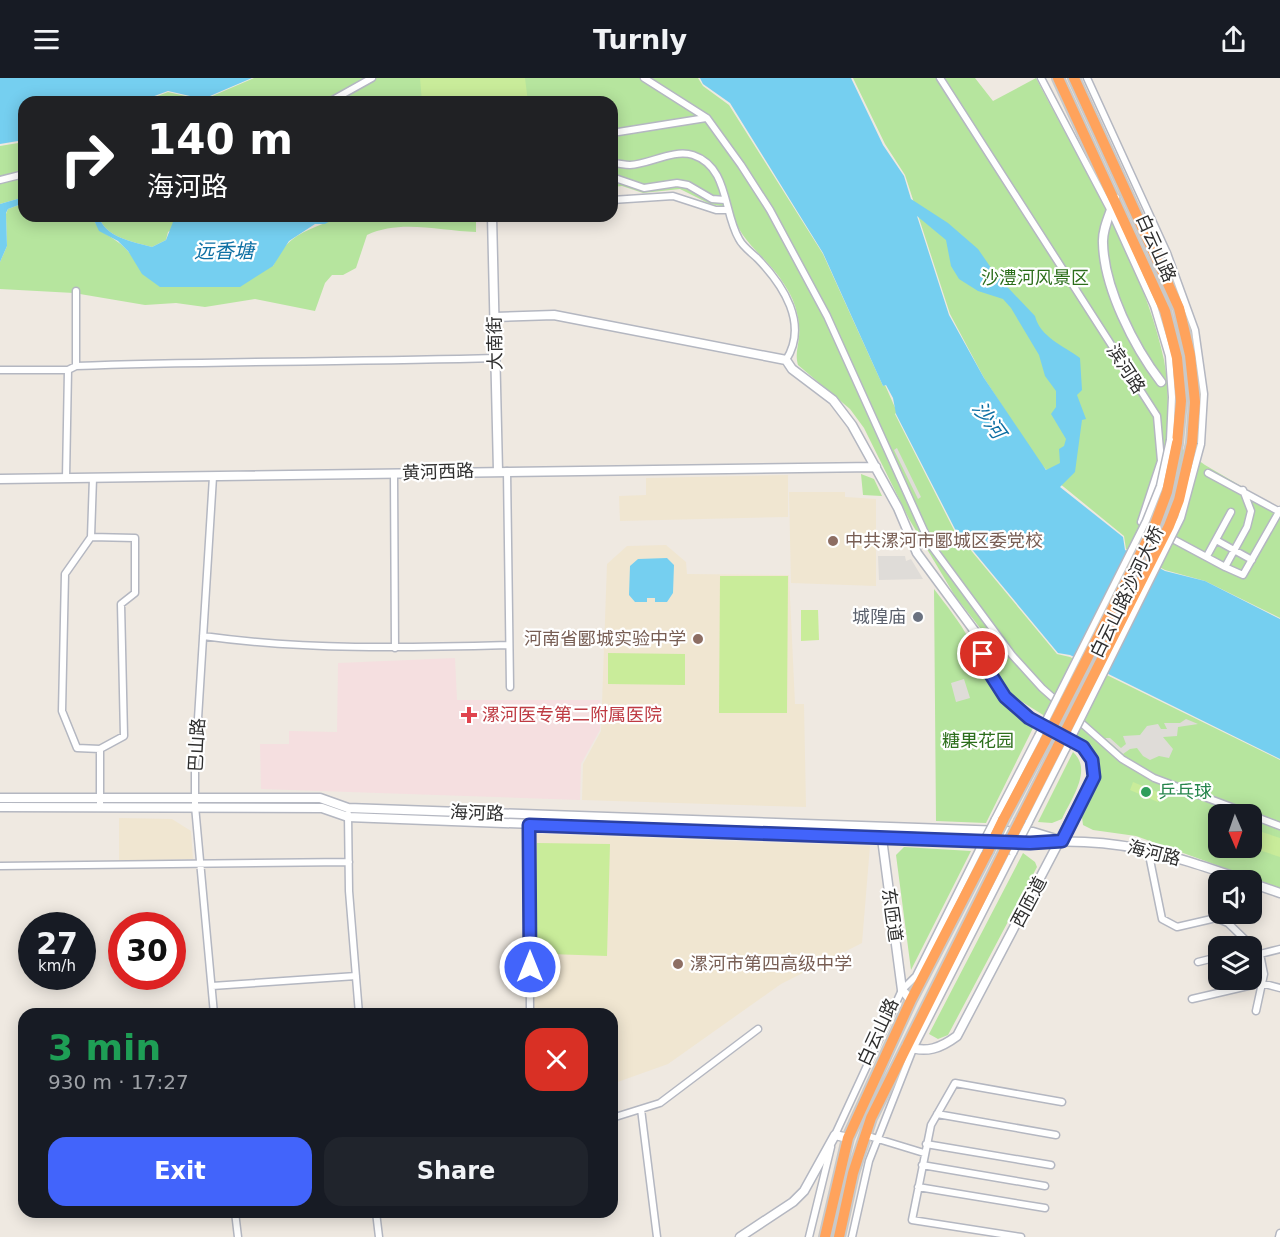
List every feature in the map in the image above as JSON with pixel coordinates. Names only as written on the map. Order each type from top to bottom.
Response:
[{"type":"highway","name":"白云山路","points":[[1058,78],[1165,311],[1177,358],[1181,401],[1173,441]]},
{"type":"highway","name":"白云山路","points":[[1074,78],[1179,308],[1190,355],[1197,443]]},
{"type":"highway","name":"白云山路沙河大桥","points":[[999,823],[1154,527],[1167,492],[1173,441]]},
{"type":"highway","name":"白云山路沙河大桥","points":[[1024,822],[1169,526],[1197,443]]},
{"type":"highway","name":"白云山路","points":[[838,1237],[853,1173],[866,1136],[1024,822]]},
{"type":"highway","name":"白云山路","points":[[825,1237],[848,1138],[911,1000],[999,823]]},
{"type":"street","points":[[340,96],[372,78]]},
{"type":"street","points":[[644,78],[707,118],[718,130],[770,210],[827,316],[930,544],[1012,655],[1042,688],[1122,759],[1154,778],[1221,804]]},
{"type":"street","name":"滨河路","points":[[940,78],[1157,416],[1161,461],[1141,522],[1225,567]]},
{"type":"street","points":[[1041,78],[1111,211],[1154,306],[1168,356],[1173,441]]},
{"type":"street","points":[[1087,78],[1167,254],[1193,322],[1203,384],[1197,443]]},
{"type":"street","points":[[687,120],[690,116],[689,107]]},
{"type":"street","points":[[618,132],[707,118]]},
{"type":"street","points":[[495,316],[554,315],[786,360],[795,335],[792,310],[778,281],[740,242],[727,210],[716,172],[692,155],[678,154],[630,165],[618,164]]},
{"type":"street","points":[[0,180],[18,176]]},
{"type":"street","points":[[618,179],[644,188],[677,183],[688,185],[712,200],[725,200]]},
{"type":"street","points":[[618,200],[673,196],[716,210],[727,210]]},
{"type":"street","points":[[1115,198],[1102,240],[1106,276],[1131,333],[1161,382]]},
{"type":"street","name":"大南街","points":[[492,222],[495,358],[502,471]]},
{"type":"street","points":[[76,291],[76,366]]},
{"type":"street","points":[[0,370],[68,370],[76,366],[209,361],[346,362],[495,358]]},
{"type":"street","name":"西匝道","points":[[786,360],[792,369],[833,400],[852,425],[876,467],[917,553],[976,633],[991,675],[1005,697],[1029,718],[1083,747],[1092,760],[1094,777],[957,1036],[940,1048],[910,1048]]},
{"type":"street","points":[[66,478],[68,370]]},
{"type":"street","name":"黄河西路","points":[[0,479],[876,467]]},
{"type":"street","points":[[502,471],[510,687]]},
{"type":"street","points":[[1208,473],[1243,490],[1280,511],[1243,576],[1225,567],[1247,528],[1251,512],[1243,490]]},
{"type":"street","points":[[394,474],[396,648]]},
{"type":"street","name":"巴山路","points":[[213,477],[195,802],[214,1008]]},
{"type":"street","points":[[91,537],[135,538],[135,593],[121,604],[124,736],[100,748],[77,748],[62,711],[65,574],[91,537],[93,478]]},
{"type":"street","points":[[1207,556],[1231,512]]},
{"type":"street","points":[[1216,540],[1252,560]]},
{"type":"street","points":[[203,636],[259,644],[396,648],[509,645]]},
{"type":"street","points":[[100,748],[100,802]]},
{"type":"street","name":"海河路","points":[[0,798],[100,802],[195,802],[322,808],[348,812],[529,825],[1030,843],[1091,841],[1148,849],[1213,870]]},
{"type":"street","name":"海河路","points":[[0,807],[100,802]]},
{"type":"street","points":[[348,812],[348,891],[359,1008]]},
{"type":"street","name":"海河路","points":[[348,812],[880,826],[999,823],[1062,841]]},
{"type":"street","points":[[1262,819],[1280,826]]},
{"type":"street","points":[[529,825],[530,1008]]},
{"type":"street","name":"东匝道","points":[[880,826],[902,990]]},
{"type":"street","points":[[1148,849],[1162,919],[1177,927],[1216,918],[1228,923],[1238,936]]},
{"type":"street","points":[[740,1237],[794,1202],[804,1191],[835,1135],[902,990],[916,976],[984,850]]},
{"type":"street","points":[[0,866],[349,862]]},
{"type":"street","points":[[1262,887],[1280,893]]},
{"type":"street","points":[[1262,954],[1280,949]]},
{"type":"street","points":[[1198,962],[1208,960]]},
{"type":"street","points":[[1262,964],[1264,974],[1262,980]]},
{"type":"street","points":[[212,986],[356,976]]},
{"type":"street","points":[[1262,983],[1280,988]]},
{"type":"street","points":[[902,990],[911,1000]]},
{"type":"street","points":[[1192,999],[1231,990]]},
{"type":"street","points":[[1256,1011],[1260,990]]},
{"type":"street","points":[[618,1116],[660,1103],[738,1047],[758,1029]]},
{"type":"street","points":[[852,1237],[861,1187],[910,1048]]},
{"type":"street","points":[[1021,1237],[912,1220],[931,1125],[955,1083],[1062,1102]]},
{"type":"street","points":[[641,1109],[657,1237]]},
{"type":"street","points":[[938,1114],[1056,1135]]},
{"type":"street","points":[[835,1135],[848,1138]]},
{"type":"street","points":[[809,1237],[835,1135]]},
{"type":"street","points":[[866,1136],[924,1153]]},
{"type":"street","points":[[926,1144],[1051,1165]]},
{"type":"street","points":[[922,1165],[1045,1186]]},
{"type":"street","points":[[918,1187],[1045,1208]]},
{"type":"street","points":[[236,1218],[238,1237]]},
{"type":"street","points":[[377,1218],[379,1237]]},
{"type":"shaded area","points":[[897,448],[921,497],[918,499],[894,450]]},
{"type":"shaded area","points":[[788,475],[788,517],[620,521],[619,496],[646,495],[646,478]]},
{"type":"shaded area","name":"中共漯河市郾城区委党校","points":[[789,492],[845,492],[845,497],[876,499],[876,586],[791,583]]},
{"type":"shaded area","name":"河南省郾城实验中学","points":[[666,545],[686,562],[687,574],[789,575],[795,704],[804,704],[806,807],[582,800],[583,764],[601,731],[607,564],[627,546]]},
{"type":"shaded area","points":[[878,556],[905,556],[906,561],[911,559],[923,579],[879,580]]},
{"type":"shaded area","name":"漯河医专第二附属医院","points":[[455,658],[457,700],[600,700],[600,730],[581,764],[580,800],[261,789],[260,744],[289,744],[289,731],[337,732],[338,663]]},
{"type":"shaded area","points":[[964,679],[970,698],[956,702],[951,683]]},
{"type":"shaded area","points":[[1186,719],[1198,724],[1178,727],[1177,736],[1163,737],[1173,749],[1169,758],[1159,756],[1150,760],[1143,756],[1137,748],[1130,749],[1123,754],[1105,738],[1110,738],[1121,748],[1126,744],[1123,736],[1140,735],[1147,726],[1158,724],[1161,729],[1167,729],[1164,723],[1180,723]]},
{"type":"shaded area","points":[[119,818],[172,819],[191,831],[193,859],[119,861]]},
{"type":"shaded area","name":"漯河市第四高级中学","points":[[533,834],[870,846],[862,943],[781,984],[668,1064],[618,1082],[618,1008],[534,1008]]},
{"type":"green space","points":[[254,78],[698,78],[703,86],[729,105],[823,254],[883,386],[885,385],[897,412],[895,414],[954,530],[1057,654],[1070,657],[1280,760],[1280,888],[1262,882],[1262,870],[1230,870],[1136,836],[1093,830],[1083,825],[1082,817],[1094,790],[1098,773],[1096,755],[1091,745],[1013,696],[999,678],[984,633],[955,596],[909,519],[864,428],[850,409],[798,365],[798,316],[788,290],[777,274],[746,240],[731,208],[710,204],[680,189],[643,193],[618,186],[618,96],[212,96]]},
{"type":"green space","points":[[420,78],[525,78],[527,96],[422,96]]},
{"type":"green space","name":"沙澧河风景区","points":[[853,78],[975,78],[993,101],[1036,78],[1091,180],[1142,287],[1166,370],[1167,438],[1205,465],[1280,509],[1280,618],[1205,581],[1165,570],[1126,549],[1124,536],[1059,483],[1039,462],[984,378],[950,314],[905,175],[885,144]]},
{"type":"green space","points":[[168,92],[186,96],[158,96]]},
{"type":"green space","points":[[18,143],[18,199],[0,204],[0,146]]},
{"type":"green space","points":[[18,205],[18,222],[95,222],[102,231],[126,249],[143,272],[151,278],[273,266],[279,254],[293,239],[326,222],[476,222],[476,232],[407,227],[380,230],[367,235],[356,268],[343,275],[332,275],[325,283],[315,311],[255,299],[205,307],[176,303],[145,305],[74,293],[0,289],[0,262],[7,246],[6,214],[8,209]]},
{"type":"green space","points":[[182,222],[168,232],[166,240],[152,247],[120,238],[102,223]]},
{"type":"green space","points":[[861,474],[874,479],[882,496],[863,495]]},
{"type":"green space","points":[[720,576],[788,576],[787,713],[719,713]]},
{"type":"green space","name":"糖果花园","points":[[934,589],[969,639],[1000,699],[1033,728],[986,823],[936,821]]},
{"type":"green space","points":[[801,610],[818,610],[819,640],[801,641]]},
{"type":"green space","points":[[608,653],[685,654],[685,685],[608,684]]},
{"type":"green space","points":[[1073,752],[1079,759],[1081,776],[1062,819],[1052,823],[1038,822]]},
{"type":"green space","name":"乒乓球","points":[[1133,782],[1162,794],[1158,802],[1130,790]]},
{"type":"green space","points":[[1262,832],[1280,838],[1280,857],[1262,851]]},
{"type":"green space","points":[[537,843],[610,844],[607,956],[550,954],[550,945],[535,945]]},
{"type":"green space","points":[[904,847],[971,851],[911,970],[896,855]]},
{"type":"green space","points":[[1023,853],[1035,862],[1037,867],[948,1035],[938,1039],[929,1034]]},
{"type":"water","points":[[0,78],[252,78],[210,96],[190,96],[168,91],[154,96],[18,96],[18,141],[0,144]]},
{"type":"water","name":"沙河","points":[[700,78],[851,78],[883,145],[904,176],[911,199],[948,223],[978,249],[996,275],[1035,316],[1042,330],[1080,358],[1082,390],[1077,395],[1086,419],[1082,420],[1075,472],[1060,487],[1123,537],[1125,550],[1165,571],[1205,581],[1280,619],[1280,759],[1070,655],[1058,653],[955,529],[896,414],[893,398],[886,385],[883,386],[823,253],[730,103],[703,84]],"holes":[[[917,216],[946,240],[951,266],[959,279],[978,291],[1003,299],[1011,308],[1039,355],[1045,376],[1056,391],[1056,407],[1051,414],[1066,439],[1064,446],[1059,449],[1060,463],[1046,470],[984,378],[949,315]]]},
{"type":"water","points":[[18,199],[18,205],[8,209],[6,213],[7,246],[0,262],[0,204]]},
{"type":"water","name":"远香塘","points":[[95,222],[102,222],[120,238],[152,247],[166,240],[173,222],[328,222],[315,224],[289,241],[273,266],[240,287],[160,287],[142,274],[128,251],[118,241],[99,231]]},
{"type":"water","points":[[667,558],[674,565],[673,593],[667,602],[655,602],[655,598],[647,598],[647,602],[635,602],[629,595],[630,566],[638,559]]},
{"type":"place","name":"中共漯河市郾城区委党校","points":[[833,541]]},
{"type":"place","name":"城隍庙","points":[[918,617]]},
{"type":"place","name":"河南省郾城实验中学","points":[[698,639]]},
{"type":"place","name":"漯河医专第二附属医院","points":[[469,715]]},
{"type":"place","name":"乒乓球","points":[[1146,792]]},
{"type":"place","name":"漯河市第四高级中学","points":[[678,964]]},
{"type":"route","points":[[530,967],[529,825],[1030,843],[1062,841],[1094,777],[1092,760],[1083,747],[1029,718],[1005,697],[991,675],[983,654]]}]
